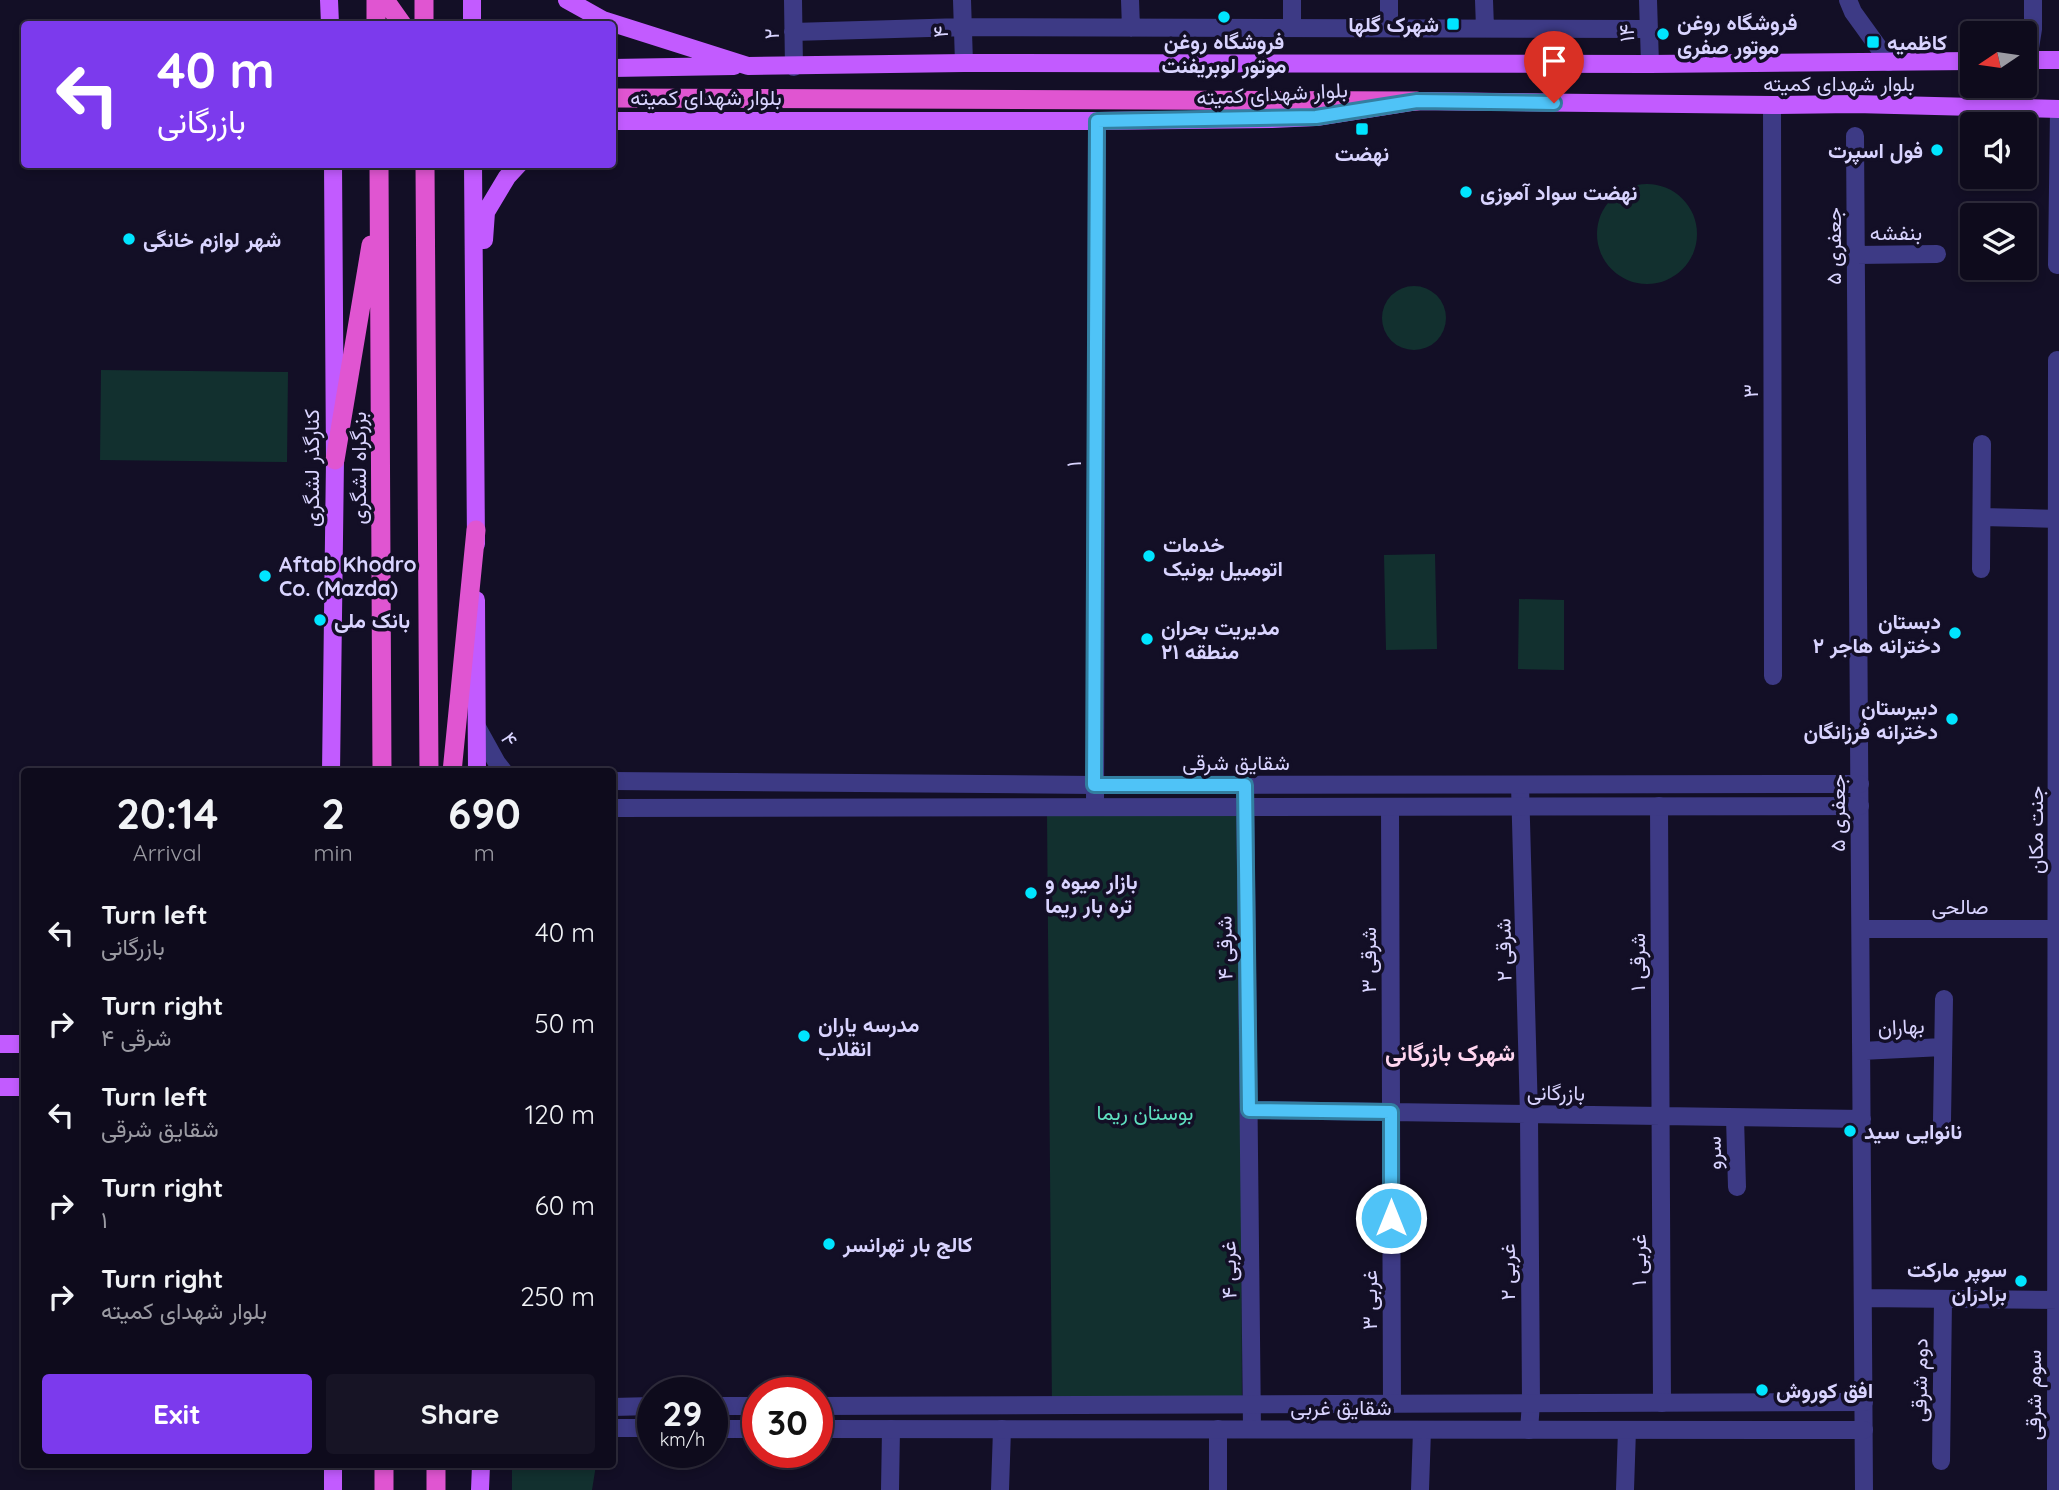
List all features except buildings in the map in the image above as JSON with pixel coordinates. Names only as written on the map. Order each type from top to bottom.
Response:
[{"type":"highway","points":[[376,0],[376,21]]},
{"type":"highway","points":[[385,0],[400,21]]},
{"type":"highway","points":[[424,0],[424,21]]},
{"type":"highway","points":[[616,98],[1417,101]]},
{"type":"highway","name":"بزرگراه لشگری","points":[[379,168],[382,768]]},
{"type":"highway","points":[[425,168],[429,768]]},
{"type":"highway","points":[[335,460],[380,192]]},
{"type":"highway","points":[[452,768],[476,530]]},
{"type":"highway","points":[[384,1468],[384,1490]]},
{"type":"highway","points":[[436,1468],[436,1490]]},
{"type":"main road","points":[[329,0],[330,21]]},
{"type":"main road","points":[[472,0],[472,21]]},
{"type":"main road","name":"بلوار شهدای کمیته","points":[[567,0],[606,21]]},
{"type":"main road","name":"بلوار شهدای کمیته","points":[[616,24],[748,66],[964,63],[1650,64],[1960,61]]},
{"type":"main road","points":[[2037,60],[2059,60]]},
{"type":"main road","points":[[616,68],[748,66]]},
{"type":"main road","name":"بلوار شهدای کمیته","points":[[616,120],[1097,121],[1316,117],[1417,101],[1855,104],[2059,109]]},
{"type":"main road","name":"کنارگذر لشگری","points":[[331,768],[335,460],[333,168]]},
{"type":"main road","points":[[473,168],[477,768]]},
{"type":"main road","points":[[475,345],[486,212],[515,168]]},
{"type":"main road","points":[[0,1044],[21,1044]]},
{"type":"main road","points":[[0,1087],[21,1087]]},
{"type":"main road","points":[[333,1468],[333,1490]]},
{"type":"street","name":"۲","points":[[793,0],[794,66]]},
{"type":"street","name":"۴","points":[[962,0],[964,63]]},
{"type":"street","points":[[1130,0],[1131,28]]},
{"type":"street","points":[[1292,0],[1292,28]]},
{"type":"street","points":[[1389,0],[1390,28]]},
{"type":"street","points":[[1484,0],[1485,28]]},
{"type":"street","name":"۱۴","points":[[1648,0],[1650,64]]},
{"type":"street","points":[[1848,0],[1853,12],[1889,62]]},
{"type":"street","points":[[2033,0],[2034,21]]},
{"type":"street","points":[[793,32],[963,27],[1649,29]]},
{"type":"street","name":"۳","points":[[1772,105],[1773,676]]},
{"type":"street","points":[[2057,265],[2059,109]]},
{"type":"street","name":"۱","points":[[1096,807],[1097,121]]},
{"type":"street","name":"جعفری ۵","points":[[1855,136],[1864,1490]]},
{"type":"street","name":"بنفشه","points":[[1856,255],[1937,254]]},
{"type":"street","name":"جنت مکان","points":[[2057,360],[2057,1300]]},
{"type":"street","points":[[1981,569],[1982,444]]},
{"type":"street","points":[[1982,517],[2058,519]]},
{"type":"street","name":"۴","points":[[477,727],[501,768]]},
{"type":"street","name":"شقایق شرقی","points":[[616,781],[1094,785],[1860,784]]},
{"type":"street","name":"۴ شرقی","points":[[1245,785],[1249,1110]]},
{"type":"street","name":"۲ شرقی","points":[[1520,785],[1529,1115]]},
{"type":"street","name":"۱ شرقی","points":[[1659,806],[1660,1116]]},
{"type":"street","points":[[616,808],[1860,806]]},
{"type":"street","name":"۳ شرقی","points":[[1390,807],[1391,1112]]},
{"type":"street","name":"صالحی","points":[[1861,929],[2058,929]]},
{"type":"street","name":"بهاران","points":[[1942,1121],[1944,999]]},
{"type":"street","name":"بهاران","points":[[1861,1051],[1943,1046]]},
{"type":"street","name":"بازرگانی","points":[[1249,1110],[1862,1119]]},
{"type":"street","name":"۴ غربی","points":[[1249,1110],[1252,1429]]},
{"type":"street","name":"۳ غربی","points":[[1391,1112],[1392,1404]]},
{"type":"street","name":"۲ غربی","points":[[1529,1115],[1529,1430]]},
{"type":"street","name":"۱ غربی","points":[[1660,1116],[1662,1403]]},
{"type":"street","name":"سرو","points":[[1735,1118],[1737,1187]]},
{"type":"street","points":[[1863,1298],[2057,1300]]},
{"type":"street","name":"دوم شرقی","points":[[1941,1461],[1943,1299]]},
{"type":"street","name":"سوم شرقی","points":[[2056,1490],[2057,1300]]},
{"type":"street","name":"شقایق غربی","points":[[833,1406],[1864,1402]]},
{"type":"street","points":[[616,1407],[637,1406]]},
{"type":"street","points":[[616,1428],[637,1429]]},
{"type":"street","name":"شقایق غربی","points":[[833,1429],[1864,1430]]},
{"type":"street","points":[[890,1490],[891,1429]]},
{"type":"street","points":[[1000,1490],[1002,1429]]},
{"type":"street","points":[[1218,1429],[1218,1490]]},
{"type":"street","points":[[1420,1490],[1422,1430]]},
{"type":"street","points":[[1625,1490],[1627,1430]]},
{"type":"green space","points":[[1647,184],[1666,188],[1682,199],[1693,215],[1697,234],[1693,253],[1682,269],[1666,280],[1647,284],[1628,280],[1612,269],[1601,253],[1597,234],[1601,215],[1612,199],[1628,188]]},
{"type":"green space","points":[[1414,286],[1432,292],[1440,300],[1446,318],[1440,336],[1432,344],[1414,350],[1396,344],[1388,336],[1382,318],[1388,300],[1396,292]]},
{"type":"green space","points":[[101,370],[288,372],[287,462],[100,460]]},
{"type":"green space","points":[[1435,554],[1437,649],[1386,650],[1384,555]]},
{"type":"green space","points":[[1519,599],[1564,600],[1564,670],[1518,669]]},
{"type":"green space","name":"بوستان ریما","points":[[1047,814],[1240,816],[1242,1411],[1052,1408]]},
{"type":"green space","points":[[512,1468],[596,1468],[592,1490],[512,1490]]},
{"type":"place","name":"فروشگاه روغن موتور لوبریفنت","points":[[1224,17]]},
{"type":"place","name":"شهرک گلها","points":[[1453,24]]},
{"type":"place","name":"فروشگاه روغن موتور صفری","points":[[1663,34]]},
{"type":"place","name":"کاظمیه","points":[[1873,42]]},
{"type":"place","name":"نهضت","points":[[1362,129]]},
{"type":"place","name":"فول اسپرت","points":[[1937,150]]},
{"type":"place","name":"نهضت سواد آموزی","points":[[1466,192]]},
{"type":"place","name":"شهر لوازم خانگی","points":[[129,239]]},
{"type":"place","name":"خدمات اتومبیل یونیک","points":[[1149,556]]},
{"type":"place","name":"Aftab Khodro Co. (Mazda)","points":[[265,576]]},
{"type":"place","name":"بانک ملی","points":[[320,620]]},
{"type":"place","name":"دبستان دخترانه هاجر ۲","points":[[1955,633]]},
{"type":"place","name":"مدیریت بحران منطقه ۲۱","points":[[1147,639]]},
{"type":"place","name":"دبیرستان دخترانه فرزانگان","points":[[1952,719]]},
{"type":"place","name":"بازار میوه و تره بار ریما","points":[[1031,893]]},
{"type":"place","name":"مدرسه یاران انقلاب","points":[[804,1036]]},
{"type":"place","name":"نانوایی سید","points":[[1850,1131]]},
{"type":"place","name":"کالج بار تهرانسر","points":[[829,1244]]},
{"type":"place","name":"سوپر مارکت برادران","points":[[2021,1281]]},
{"type":"place","name":"افق کوروش","points":[[1762,1390]]},
{"type":"district","name":"شهرک بازرگانی","points":[[1450,1052]]},
{"type":"route","points":[[1391,1218],[1391,1112],[1249,1110],[1245,785],[1094,785],[1097,121],[1316,117],[1417,101],[1554,103]]}]
